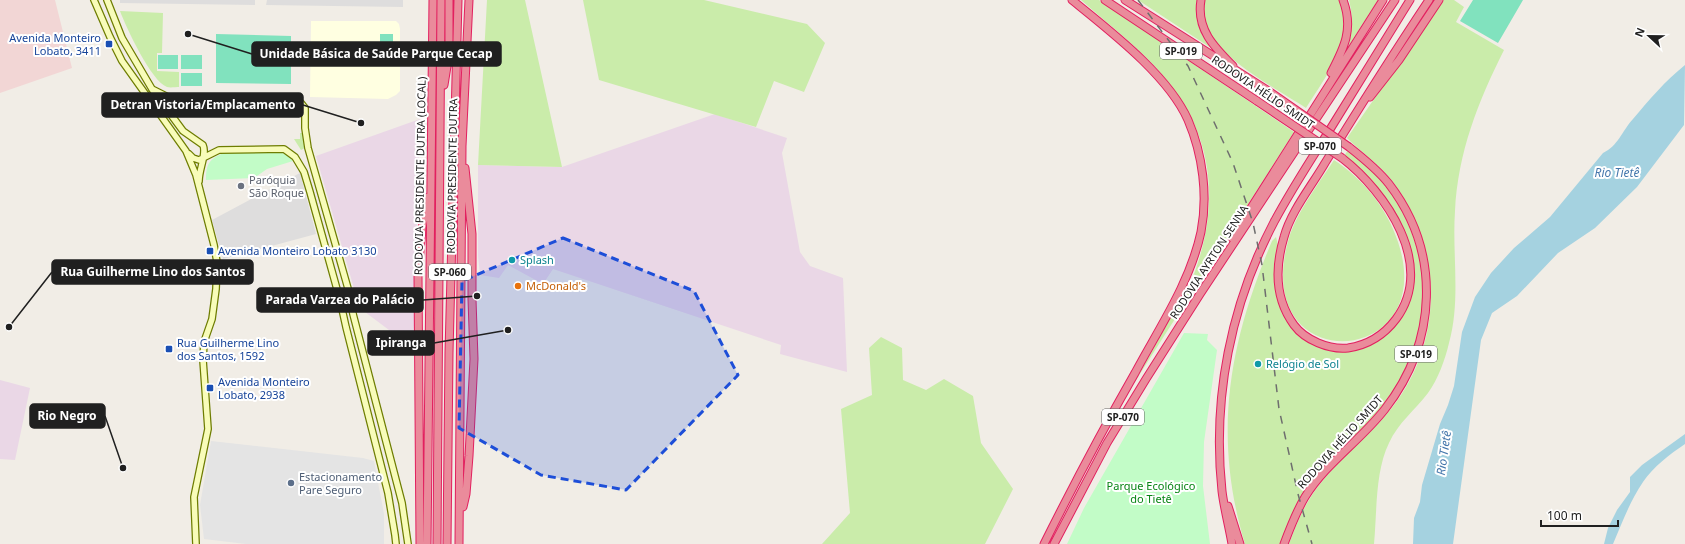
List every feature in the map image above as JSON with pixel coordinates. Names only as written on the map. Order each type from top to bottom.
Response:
[{"type":"highway","name":"RODOVIA PRESIDENTE DUTRA (LOCAL)","points":[[427,544],[433,0]]},
{"type":"highway","name":"RODOVIA PRESIDENTE DUTRA","points":[[437,544],[441,0]]},
{"type":"highway","name":"RODOVIA PRESIDENTE DUTRA","points":[[447,544],[449,345],[458,0]]},
{"type":"highway","points":[[464,0],[468,23]]},
{"type":"highway","name":"RODOVIA PRESIDENTE DUTRA","points":[[459,544],[462,146],[469,0]]},
{"type":"highway","points":[[1044,544],[1082,469],[1188,273],[1199,241],[1204,205],[1203,169],[1188,120],[1180,107],[1161,81],[1145,63],[1072,0]]},
{"type":"highway","name":"RODOVIA HÉLIO SMIDT","points":[[1105,0],[1342,158],[1365,178],[1391,211],[1400,229],[1406,249],[1410,276],[1405,304],[1392,325],[1376,339],[1357,346],[1343,348],[1332,346],[1318,342],[1306,336],[1292,323],[1280,297],[1278,288],[1278,271],[1284,236],[1296,211],[1316,179]]},
{"type":"highway","name":"RODOVIA HÉLIO SMIDT","points":[[1125,0],[1267,90],[1349,147],[1385,179],[1403,205],[1419,243],[1427,284],[1427,306],[1424,325],[1414,358],[1395,395],[1384,411],[1314,484],[1298,509],[1284,544]]},
{"type":"highway","points":[[1200,0],[1200,14],[1204,33],[1214,47],[1238,72]]},
{"type":"highway","points":[[1321,96],[1346,42],[1348,14],[1343,0]]},
{"type":"highway","points":[[1220,265],[1223,252],[1383,0]]},
{"type":"highway","name":"RODOVIA AYRTON SENNA","points":[[1054,544],[1107,443],[1146,379],[1395,0]]},
{"type":"highway","name":"SP-070","points":[[1232,544],[1222,491],[1219,445],[1221,402],[1231,336],[1246,283],[1263,244],[1292,189],[1410,0]]},
{"type":"highway","name":"SP-070","points":[[1316,179],[1362,103],[1429,0]]},
{"type":"highway","points":[[1362,103],[1371,96],[1390,72],[1439,0]]},
{"type":"highway","points":[[440,106],[449,54],[449,3]]},
{"type":"highway","points":[[460,518],[466,494],[474,359],[472,234],[462,146]]},
{"type":"highway","points":[[420,544],[418,276],[424,212],[432,186]]},
{"type":"highway","points":[[1222,491],[1240,544]]},
{"type":"main road","points":[[94,0],[122,61],[186,151],[201,193],[217,262],[216,289],[212,319],[204,342],[203,378],[209,421],[194,497],[196,544]]},
{"type":"main road","points":[[107,0],[122,38],[152,89],[183,131],[203,145],[205,151],[200,171],[201,193]]},
{"type":"main road","points":[[152,89],[168,97],[191,100],[296,99],[302,102],[305,108],[305,128],[308,148],[349,292],[353,314],[402,503],[408,544]]},
{"type":"main road","points":[[186,151],[196,160],[204,158],[220,150],[284,149],[295,157],[302,169],[340,300],[388,493],[396,544]]},
{"type":"highlighted area","points":[[563,238],[694,291],[738,375],[626,490],[541,475],[459,428],[462,281]]},
{"type":"shaded area","points":[[0,0],[55,0],[72,68],[0,93]]},
{"type":"shaded area","points":[[120,0],[255,0],[255,5],[120,3]]},
{"type":"shaded area","points":[[267,0],[403,0],[403,7],[266,5]]},
{"type":"shaded area","points":[[311,21],[396,21],[399,24],[400,29],[400,91],[388,99],[310,97]]},
{"type":"shaded area","points":[[715,114],[787,138],[782,153],[800,252],[810,266],[843,278],[847,372],[780,354],[781,345],[553,269],[543,284],[508,265],[499,278],[480,275],[478,256],[478,165],[562,167]]},
{"type":"shaded area","points":[[420,119],[414,326],[413,335],[407,340],[401,339],[361,309],[316,156]]},
{"type":"shaded area","points":[[300,173],[316,234],[223,259],[212,220]]},
{"type":"shaded area","points":[[0,380],[30,388],[15,460],[0,459]]},
{"type":"shaded area","name":"Estacionamento Pare Seguro","points":[[211,441],[363,458],[374,461],[384,514],[384,544],[246,544],[204,539],[200,505]]},
{"type":"green space","points":[[487,0],[525,0],[562,167],[478,165]]},
{"type":"green space","points":[[583,0],[704,0],[807,24],[825,43],[804,92],[774,81],[756,127],[599,80]]},
{"type":"green space","points":[[1081,0],[1099,0],[1294,132],[1131,388],[1194,274],[1202,248],[1207,222],[1209,197],[1208,172],[1203,147],[1194,123],[1181,100],[1165,78],[1135,47]]},
{"type":"green space","points":[[1138,0],[1198,0],[1198,26],[1203,37],[1211,48]]},
{"type":"green space","points":[[1205,0],[1340,0],[1345,18],[1345,30],[1342,42],[1338,54],[1326,77],[1306,108],[1265,83],[1223,51],[1206,28],[1204,21]]},
{"type":"green space","points":[[1349,0],[1378,0],[1348,47],[1352,24]]},
{"type":"green space","points":[[1443,0],[1454,0],[1464,7],[1456,22],[1504,50],[1478,108],[1460,168],[1454,228],[1455,310],[1453,327],[1447,349],[1441,369],[1432,388],[1397,429],[1384,454],[1377,492],[1374,544],[1289,544],[1303,511],[1317,488],[1335,466],[1386,415],[1405,389],[1419,360],[1427,330],[1431,300],[1429,269],[1422,239],[1410,209],[1393,182],[1377,165],[1347,138]]},
{"type":"green space","points":[[1473,0],[1523,0],[1498,43],[1460,21]]},
{"type":"green space","points":[[120,11],[163,13],[162,53],[157,53],[157,71],[179,72],[179,87],[167,87],[154,75],[140,53]]},
{"type":"green space","points":[[216,34],[291,36],[291,84],[216,83]]},
{"type":"green space","points":[[380,34],[393,34],[393,59],[380,59]]},
{"type":"green space","points":[[158,55],[178,55],[178,69],[158,69]]},
{"type":"green space","points":[[181,55],[202,55],[202,69],[181,69]]},
{"type":"green space","points":[[181,73],[202,73],[202,86],[181,86]]},
{"type":"green space","points":[[300,133],[302,133],[305,148],[301,150],[294,139],[300,139]]},
{"type":"green space","points":[[1348,150],[1387,186],[1399,204],[1411,231],[1419,255],[1423,301],[1415,346],[1395,388],[1381,409],[1295,508],[1281,544],[1245,544],[1235,504],[1229,465],[1228,427],[1230,390],[1236,353],[1245,316],[1257,279],[1272,241],[1276,237],[1278,245],[1275,288],[1281,309],[1290,325],[1321,347],[1367,346],[1377,341],[1394,327],[1408,305],[1413,276],[1403,228],[1393,209],[1375,185],[1356,165],[1344,156]]},
{"type":"green space","points":[[277,152],[286,154],[293,161],[267,169],[254,178],[206,180],[209,163],[224,153]]},
{"type":"green space","points":[[1334,160],[1355,176],[1365,186],[1381,206],[1388,218],[1398,242],[1404,284],[1393,315],[1371,334],[1344,341],[1316,335],[1294,317],[1283,284],[1289,238],[1297,218]]},
{"type":"green space","name":"Parque Ecológico do Tietê","points":[[1184,333],[1208,334],[1207,340],[1217,350],[1204,442],[1203,486],[1210,544],[1067,544],[1084,508]]},
{"type":"green space","points":[[881,337],[902,348],[903,380],[926,390],[944,379],[973,396],[981,443],[1013,489],[985,544],[822,544],[850,513],[841,409],[872,395],[869,348]]},
{"type":"water","name":"Rio Tietê","points":[[1685,65],[1684,125],[1637,187],[1595,228],[1558,253],[1517,296],[1492,313],[1481,340],[1453,544],[1413,544],[1414,518],[1420,502],[1422,485],[1440,424],[1454,386],[1462,332],[1475,297],[1491,273],[1514,248],[1550,217],[1603,153],[1616,142],[1651,98]]},
{"type":"water","points":[[1685,434],[1685,444],[1662,461],[1638,489],[1613,544],[1604,544],[1608,528],[1617,510],[1630,492],[1630,477],[1642,465]]},
{"type":"railway","points":[[1138,0],[1188,66],[1233,163],[1253,223],[1262,265],[1279,409],[1298,494],[1312,544]]},
{"type":"place","name":"Unidade Básica de Saúde Parque Cecap","points":[[188,34]]},
{"type":"place","name":"Avenida Monteiro Lobato, 3411","points":[[109,44]]},
{"type":"place","name":"Detran Vistoria/Emplacamento","points":[[361,123]]},
{"type":"place","name":"Paróquia São Roque","points":[[241,186]]},
{"type":"place","name":"Avenida Monteiro Lobato 3130","points":[[210,251]]},
{"type":"place","name":"Splash","points":[[512,260]]},
{"type":"place","name":"McDonald's","points":[[518,286]]},
{"type":"place","name":"Parada Varzea do Palácio","points":[[477,296]]},
{"type":"place","name":"Rua Guilherme Lino dos Santos","points":[[9,327]]},
{"type":"place","name":"Ipiranga","points":[[508,330]]},
{"type":"place","name":"Rua Guilherme Lino dos Santos, 1592","points":[[169,349]]},
{"type":"place","name":"Relógio de Sol","points":[[1258,364]]},
{"type":"place","name":"Avenida Monteiro Lobato, 2938","points":[[210,388]]},
{"type":"place","name":"Rio Negro","points":[[123,468]]},
{"type":"place","name":"Estacionamento Pare Seguro","points":[[291,483]]}]
